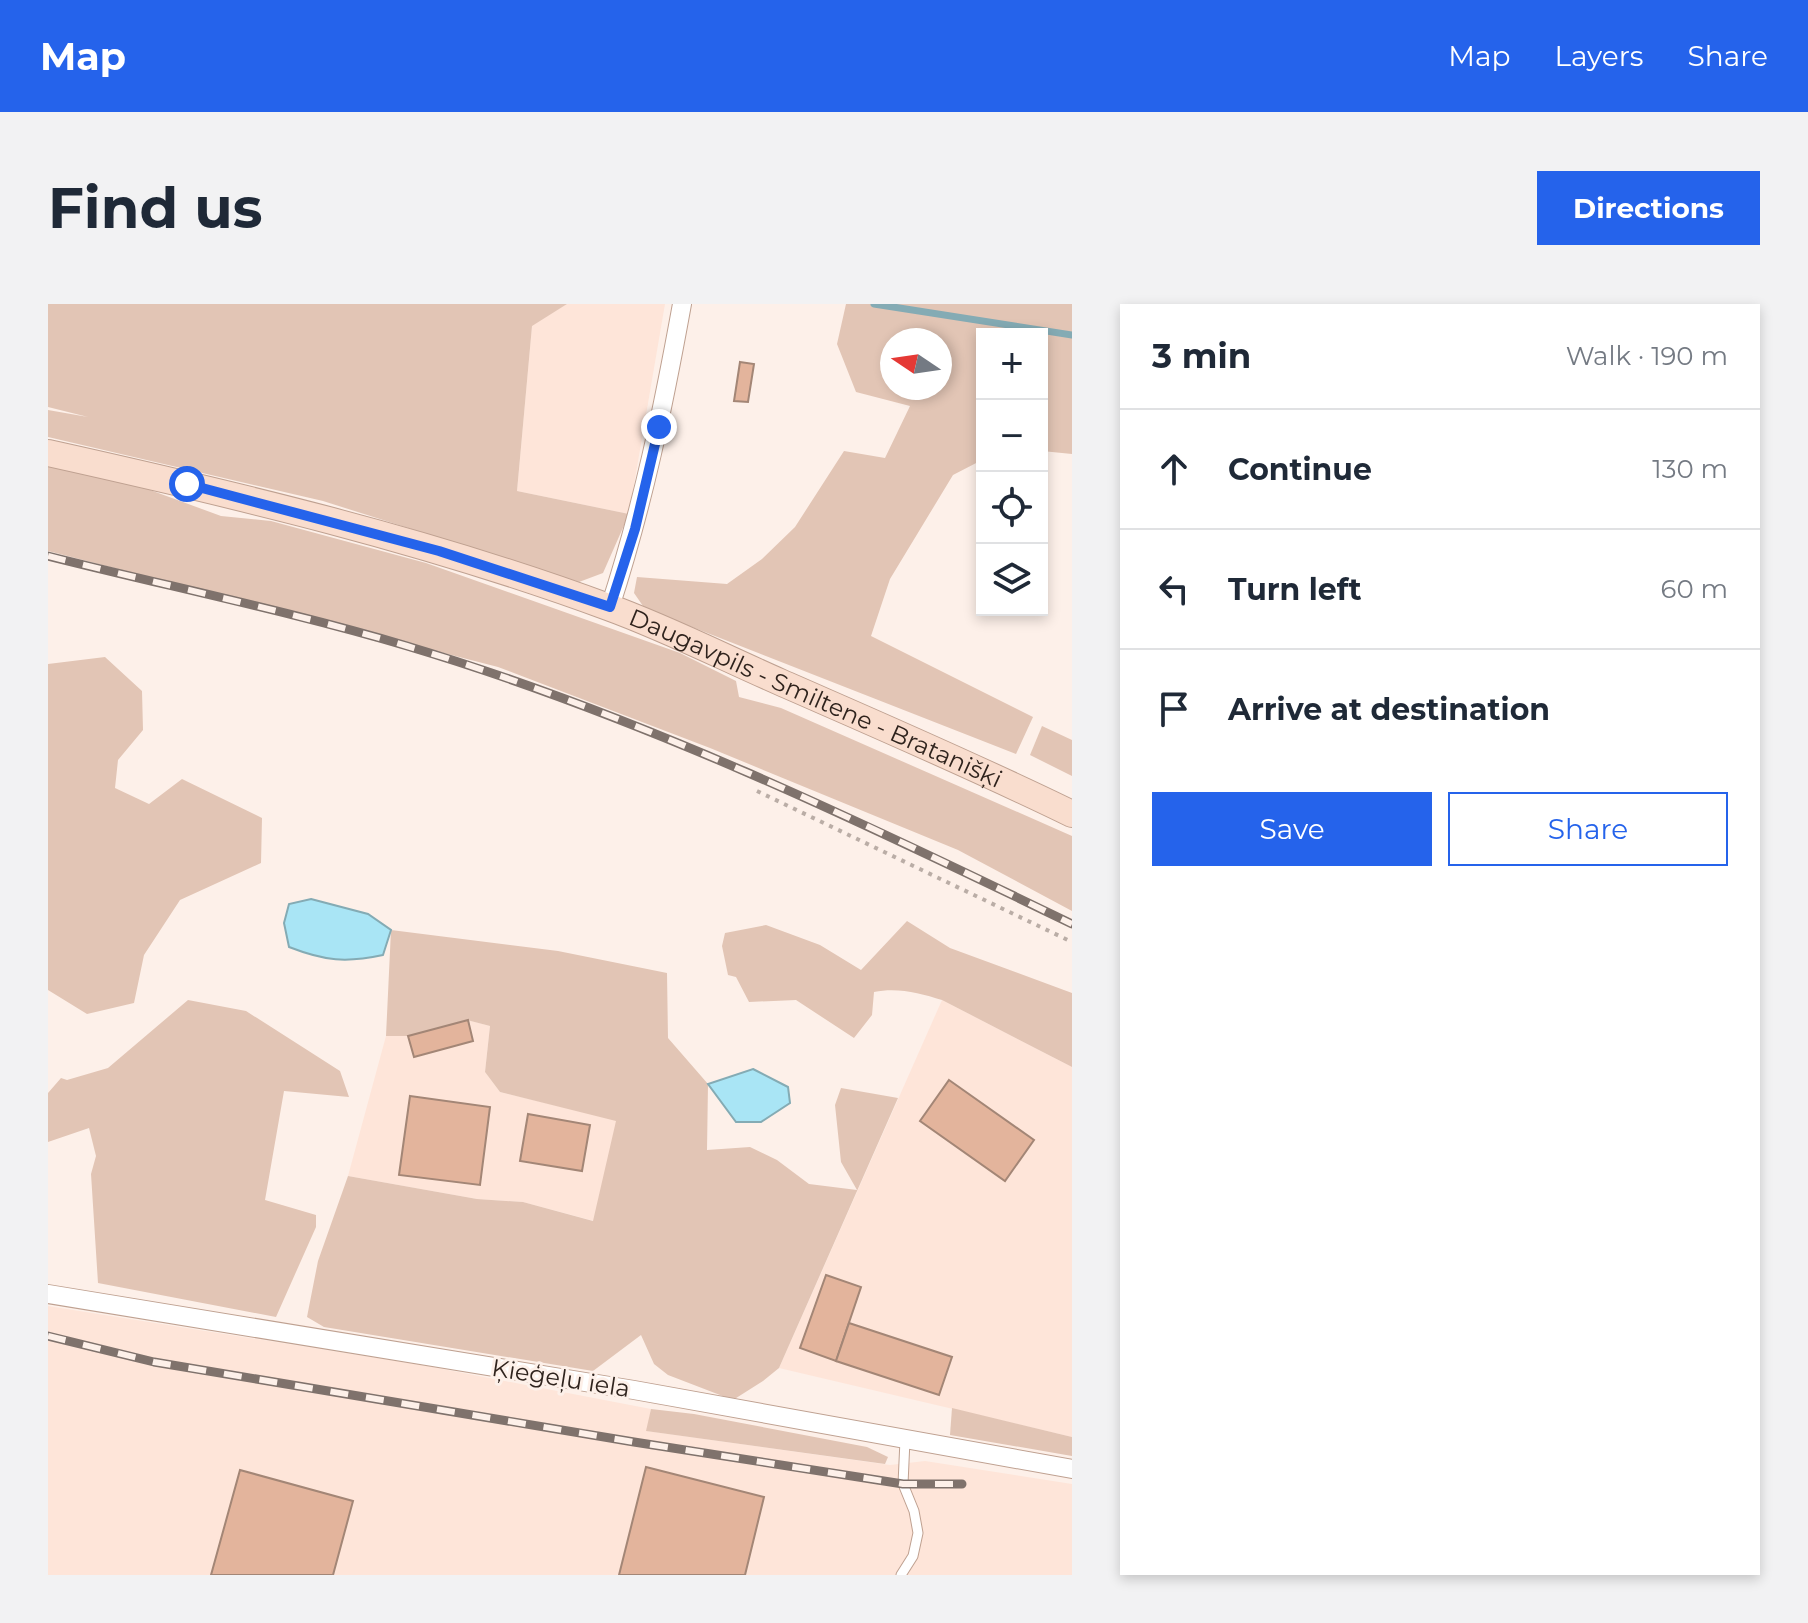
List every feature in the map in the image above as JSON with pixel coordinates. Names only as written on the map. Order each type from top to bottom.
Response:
[{"type":"main road","name":"Daugavpils - Smiltene - Bratanišķi","points":[[48,453],[187,484],[326,520],[439,551],[610,607],[974,767],[1072,814]]},
{"type":"street","points":[[610,607],[635,529],[656,441],[682,304]]},
{"type":"street","name":"Ķieģeļu iela","points":[[48,1294],[634,1390],[1072,1469]]},
{"type":"lane","points":[[901,1575],[913,1556],[918,1533],[914,1511],[903,1484],[905,1440]]},
{"type":"path","points":[[757,791],[1072,942]]},
{"type":"shaded area","points":[[48,304],[567,304],[532,326],[517,491],[629,514],[603,573],[579,582],[323,501],[48,437],[48,410],[88,417],[48,407]]},
{"type":"shaded area","points":[[567,304],[665,304],[629,514],[517,491],[532,325]]},
{"type":"shaded area","points":[[846,304],[1072,304],[1072,454],[1048,452],[1048,328],[976,328],[976,463],[953,475],[890,579],[871,636],[1033,717],[1016,754],[669,618],[643,606],[634,593],[637,577],[727,584],[762,559],[795,527],[844,451],[885,458],[910,406],[887,400],[952,400],[952,328],[880,328],[880,398],[856,392],[837,344]]},
{"type":"shaded area","points":[[48,464],[131,483],[221,516],[271,521],[426,563],[680,653],[736,681],[739,697],[781,708],[1072,836],[1072,911],[958,850],[710,748],[498,667],[48,551]]},
{"type":"shaded area","points":[[105,657],[142,691],[143,730],[118,760],[115,788],[149,804],[182,779],[262,818],[261,863],[180,900],[144,955],[134,1003],[87,1014],[48,990],[48,664]]},
{"type":"shaded area","points":[[1042,726],[1072,740],[1072,776],[1030,755]]},
{"type":"shaded area","points":[[907,921],[950,948],[1072,993],[1072,1067],[942,1000],[925,995],[900,990],[874,992],[872,1015],[854,1038],[796,1000],[749,1002],[736,977],[728,975],[722,946],[725,933],[766,925],[820,945],[861,970]]},
{"type":"shaded area","points":[[391,930],[558,951],[667,973],[668,1038],[708,1084],[707,1150],[750,1147],[777,1160],[809,1184],[857,1190],[841,1162],[835,1105],[841,1088],[898,1098],[779,1368],[733,1400],[668,1375],[654,1364],[641,1335],[593,1371],[324,1327],[307,1317],[318,1261],[348,1176],[477,1199],[523,1202],[593,1221],[616,1121],[500,1092],[485,1072],[490,1026],[467,1020],[408,1036],[386,1036]]},
{"type":"shaded area","points":[[188,1000],[246,1011],[340,1071],[349,1097],[284,1091],[265,1200],[316,1215],[316,1227],[276,1317],[98,1283],[91,1174],[96,1156],[89,1128],[48,1142],[48,1093],[61,1078],[67,1080],[108,1068]]},
{"type":"shaded area","points":[[942,1000],[1072,1067],[1072,1437],[779,1368]]},
{"type":"shaded area","points":[[468,1020],[490,1026],[485,1072],[500,1092],[617,1120],[594,1221],[523,1202],[477,1199],[348,1176],[386,1036],[408,1036]]},
{"type":"shaded area","points":[[48,1306],[427,1366],[651,1409],[647,1431],[890,1465],[925,1461],[1072,1484],[1072,1575],[48,1575]]},
{"type":"shaded area","points":[[952,1408],[1072,1437],[1072,1456],[950,1435]]},
{"type":"shaded area","points":[[651,1409],[694,1414],[867,1447],[888,1457],[885,1464],[646,1431]]},
{"type":"water","points":[[311,899],[368,914],[391,930],[383,955],[336,959],[289,947],[284,923],[289,904]]},
{"type":"water","points":[[753,1069],[788,1087],[790,1103],[761,1122],[736,1122],[708,1084]]},
{"type":"building","points":[[740,362],[754,364],[748,402],[734,401]]},
{"type":"building","points":[[468,1020],[473,1041],[414,1057],[408,1036]]},
{"type":"building","points":[[949,1080],[1034,1140],[1005,1181],[920,1121]]},
{"type":"building","points":[[410,1096],[490,1107],[480,1185],[399,1175]]},
{"type":"building","points":[[528,1114],[590,1125],[582,1171],[520,1161]]},
{"type":"building","points":[[826,1275],[861,1287],[836,1361],[800,1348]]},
{"type":"building","points":[[849,1323],[952,1357],[939,1395],[836,1361]]},
{"type":"building","points":[[646,1467],[764,1497],[745,1575],[619,1575]]},
{"type":"building","points":[[240,1470],[353,1501],[333,1575],[211,1575]]},
{"type":"waterway","points":[[874,304],[1072,335]]},
{"type":"railway","points":[[48,556],[363,633],[493,673],[745,772],[1072,924]]},
{"type":"railway","points":[[48,1336],[154,1362],[634,1442],[903,1484],[962,1484]]},
{"type":"route","points":[[187,484],[439,551],[610,607],[635,529],[659,427]]}]
